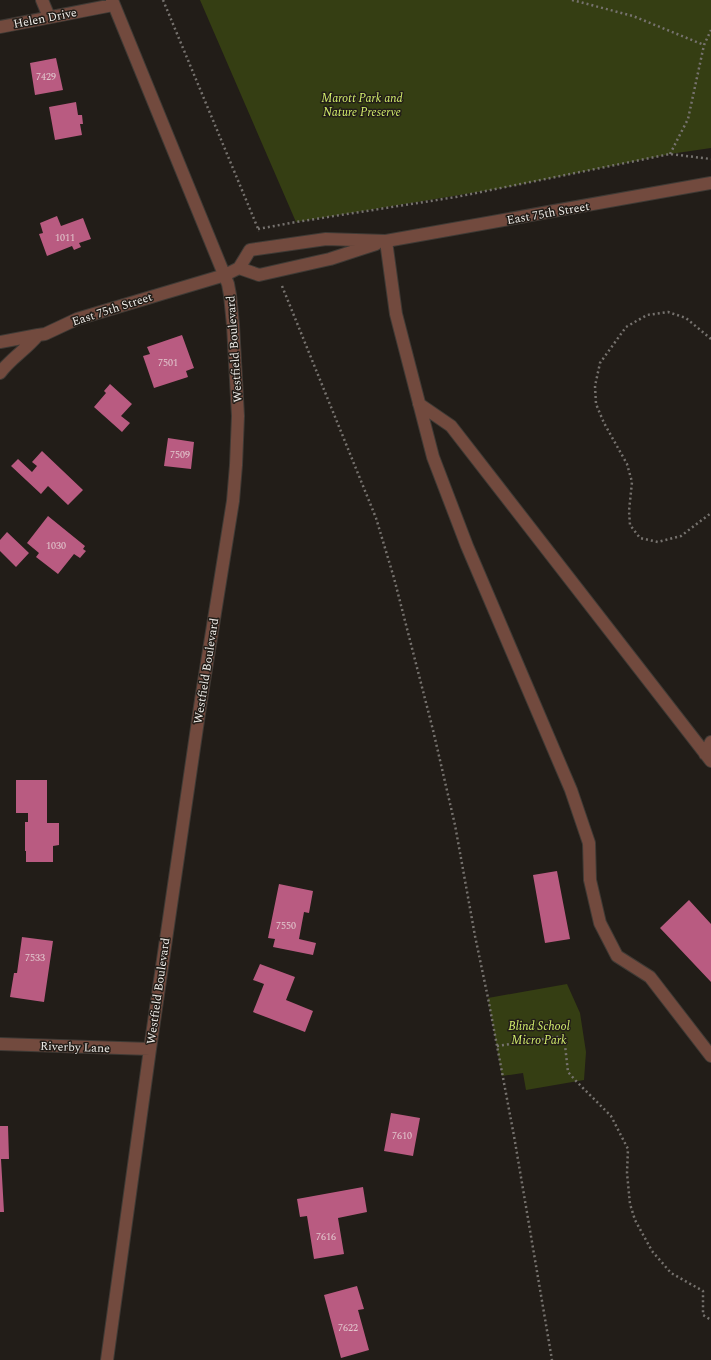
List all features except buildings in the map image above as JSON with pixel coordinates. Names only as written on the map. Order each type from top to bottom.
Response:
[{"type":"street","points":[[42,0],[49,17]]},
{"type":"street","name":"Helen Drive","points":[[0,27],[113,2]]},
{"type":"street","name":"Westfield Boulevard","points":[[107,1360],[150,1049],[201,700],[233,501],[238,416],[230,295],[225,275],[113,2]]},
{"type":"street","name":"East 75th Street","points":[[239,268],[259,276],[330,259],[385,241],[711,183]]},
{"type":"street","name":"East 75th Street","points":[[0,373],[5,366],[24,348],[31,344],[38,335],[45,334],[77,319],[225,275],[239,268],[250,250],[326,239],[385,241]]},
{"type":"street","points":[[385,241],[396,314],[433,457],[464,538],[571,790],[589,844],[590,880],[600,923],[617,956],[650,977],[711,1056]]},
{"type":"street","points":[[0,342],[38,335]]},
{"type":"street","points":[[420,404],[451,426],[708,757]]},
{"type":"street","points":[[708,757],[711,742]]},
{"type":"street","name":"Riverby Lane","points":[[0,1044],[150,1049]]},
{"type":"path","points":[[163,0],[258,229],[456,197],[670,154],[711,159]]},
{"type":"path","points":[[572,0],[633,16],[704,45]]},
{"type":"path","points":[[670,154],[688,120],[704,45],[711,30]]},
{"type":"path","points":[[282,284],[376,518],[394,578],[433,730],[455,825],[497,1046],[514,1136],[552,1360]]},
{"type":"path","points":[[711,339],[686,318],[668,312],[647,315],[626,327],[600,363],[595,386],[596,404],[604,423],[627,464],[632,482],[629,511],[630,525],[640,538],[658,542],[681,536],[711,513]]},
{"type":"path","points":[[497,1046],[564,1036],[568,1072],[576,1082],[611,1116],[628,1149],[627,1173],[630,1204],[635,1220],[652,1251],[671,1273],[703,1291],[703,1315],[711,1320]]},
{"type":"green space","name":"Marott Park and Nature Preserve","points":[[200,0],[711,0],[711,148],[670,154],[508,187],[296,222]]},
{"type":"green space","name":"Blind School Micro Park","points":[[567,984],[580,1013],[586,1052],[584,1080],[526,1090],[523,1073],[502,1076],[488,998]]}]
